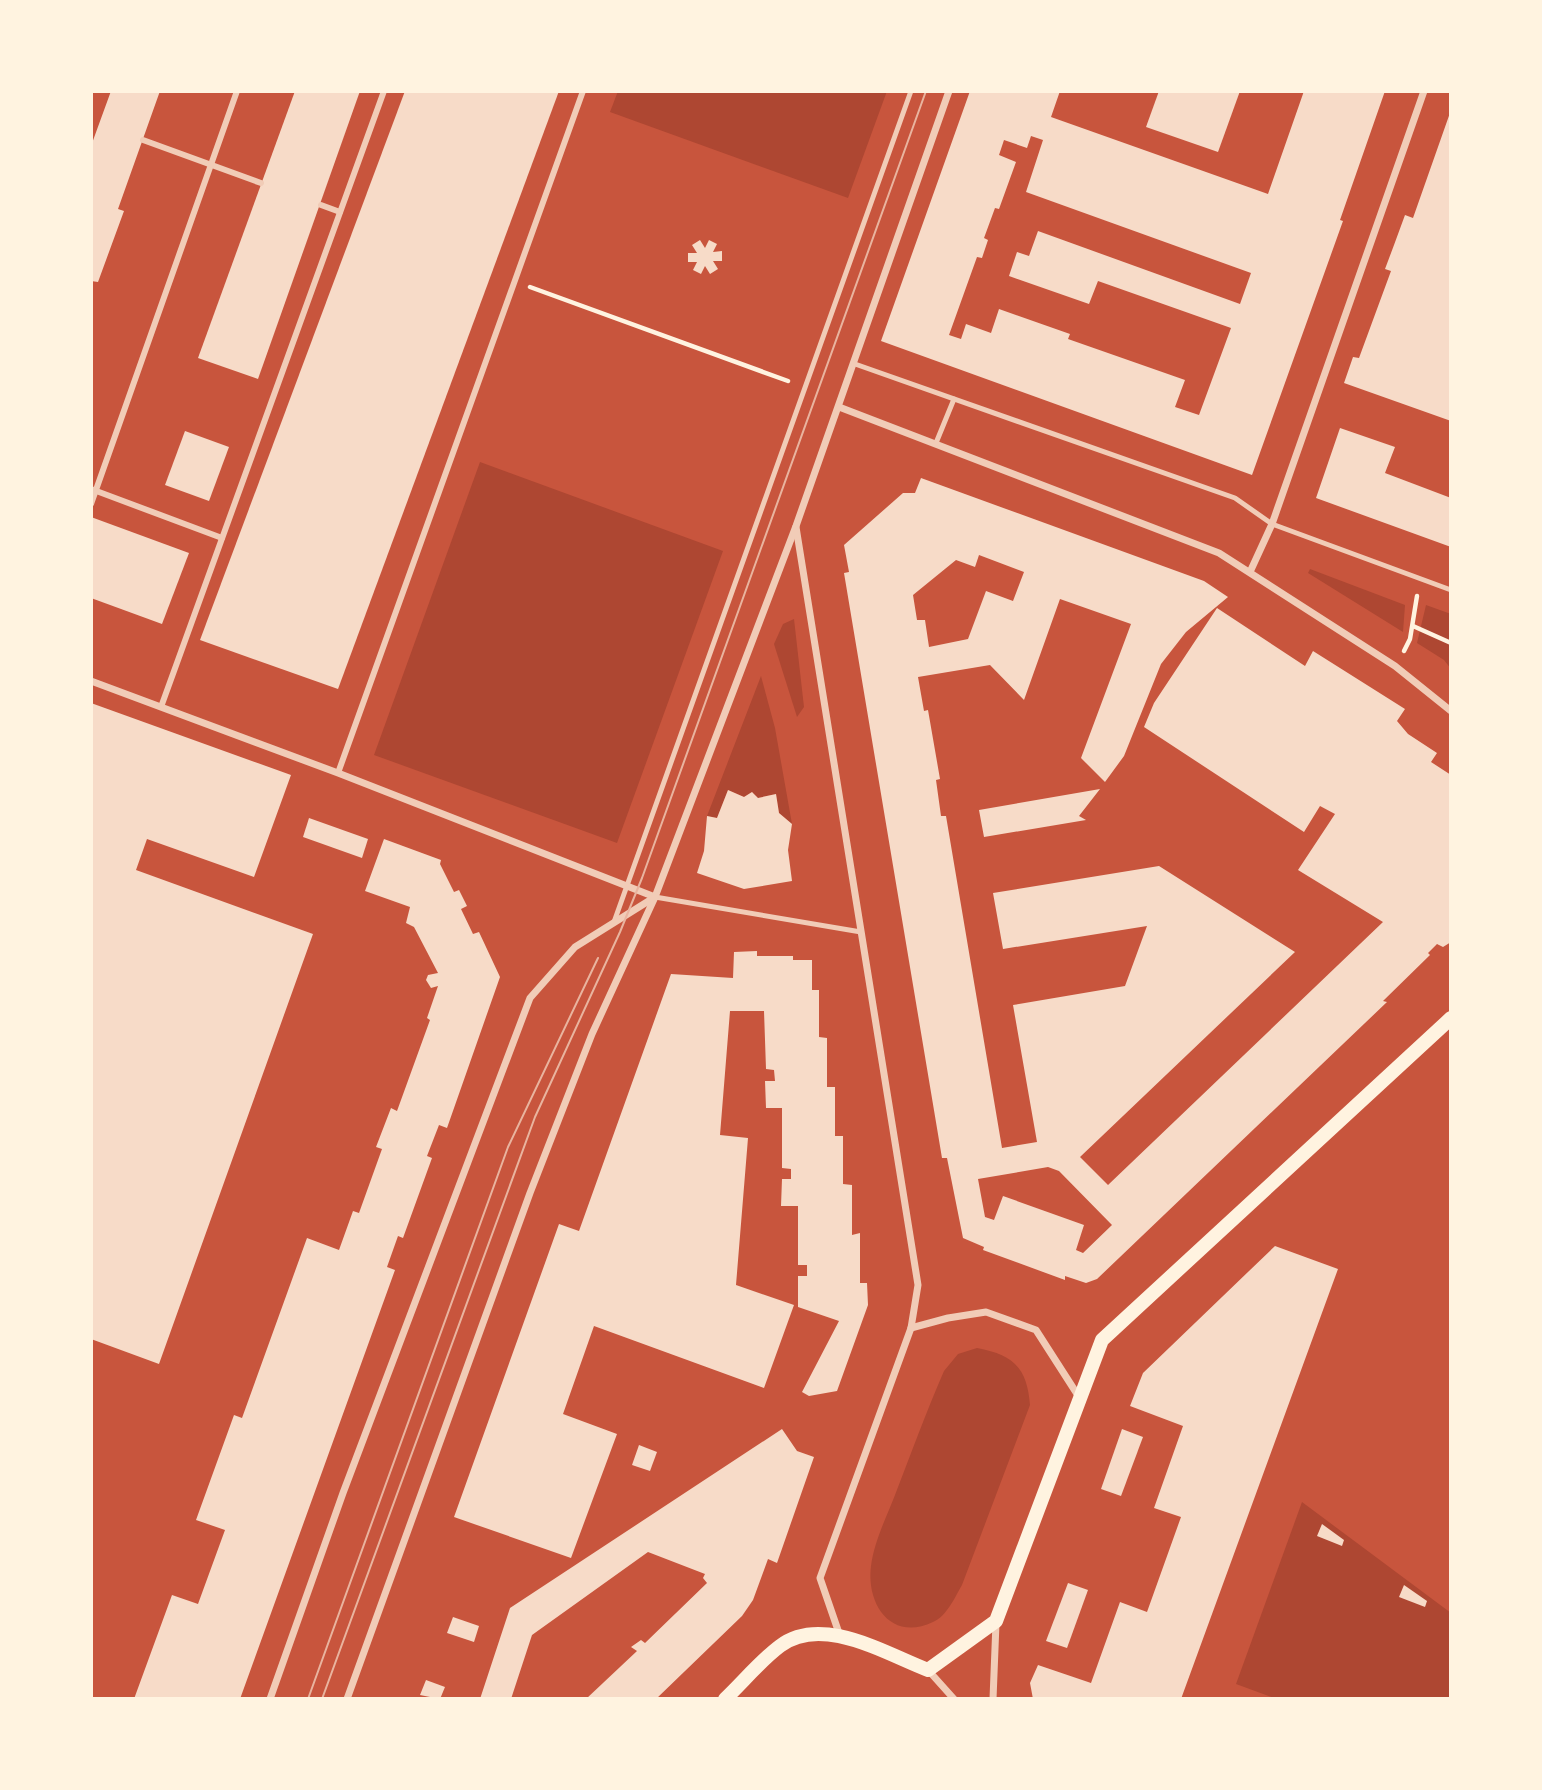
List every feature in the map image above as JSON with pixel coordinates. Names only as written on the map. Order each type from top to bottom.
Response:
[{"type":"main road","points":[[725,1699],[781,1645],[809,1633],[840,1636],[928,1670],[996,1621],[1102,1340],[1451,1018]]},
{"type":"street","points":[[91,504],[93,490],[237,91]]},
{"type":"street","points":[[161,707],[384,91]]},
{"type":"street","points":[[338,773],[583,91]]},
{"type":"street","points":[[349,1699],[530,1193],[592,1034],[655,897],[796,526],[949,91]]},
{"type":"street","points":[[1250,572],[1272,524],[1424,91]]},
{"type":"street","points":[[143,140],[261,183]]},
{"type":"street","points":[[321,205],[340,212]]},
{"type":"street","points":[[839,407],[1219,553],[1395,666],[1451,711]]},
{"type":"street","points":[[93,490],[222,538]]},
{"type":"street","points":[[796,526],[918,1285],[911,1328],[820,1578],[840,1636]]},
{"type":"street","points":[[91,681],[338,773],[655,897]]},
{"type":"street","points":[[270,1699],[343,1493],[530,998],[575,947],[655,897]]},
{"type":"street","points":[[911,1328],[986,1312],[1036,1330],[1080,1398]]},
{"type":"street","points":[[993,1699],[996,1621]]},
{"type":"street","points":[[928,1670],[954,1699]]},
{"type":"lane","points":[[613,923],[911,91]]},
{"type":"lane","points":[[855,364],[1235,498],[1272,524],[1451,590]]},
{"type":"lane","points":[[936,443],[954,399]]},
{"type":"lane","points":[[655,897],[861,932]]},
{"type":"path","points":[[515,281],[804,388]]},
{"type":"path","points":[[1395,666],[1410,639],[1421,578]]},
{"type":"path","points":[[1413,626],[1451,643]]},
{"type":"shaded area","points":[[618,91],[887,91],[848,198],[610,112]]},
{"type":"shaded area","points":[[480,462],[723,551],[617,843],[374,755]]},
{"type":"shaded area","points":[[1310,569],[1405,605],[1403,632],[1308,573]]},
{"type":"shaded area","points":[[1426,605],[1451,614],[1451,669],[1444,660],[1417,643]]},
{"type":"shaded area","points":[[794,619],[804,707],[797,717],[774,644],[783,624]]},
{"type":"shaded area","points":[[761,676],[775,728],[792,824],[779,813],[776,794],[758,798],[752,792],[744,797],[728,790],[717,818],[707,816]]},
{"type":"shaded area","points":[[977,1348],[1000,1355],[1016,1365],[1026,1381],[1030,1405],[962,1585],[938,1619],[918,1627],[905,1627],[884,1616],[877,1606],[871,1580],[875,1548],[944,1371],[958,1354]]},
{"type":"shaded area","points":[[1302,1502],[1451,1613],[1451,1699],[1277,1699],[1236,1684]]},
{"type":"building","points":[[111,91],[160,91],[118,209],[124,211],[98,282],[91,281],[91,146]]},
{"type":"building","points":[[295,91],[360,91],[258,379],[198,358]]},
{"type":"building","points":[[405,91],[559,91],[338,689],[200,640]]},
{"type":"building","points":[[970,91],[1060,91],[1051,117],[1268,194],[1304,91],[1385,91],[1340,220],[1343,221],[1252,475],[881,341]],"holes":[[[1031,136],[1043,140],[1026,192],[1251,273],[1240,304],[1038,231],[1029,256],[1017,252],[1009,276],[1089,304],[1098,281],[1231,328],[1199,415],[1175,407],[1185,380],[1068,339],[1070,334],[999,309],[991,333],[966,324],[961,339],[949,335],[977,257],[982,258],[988,240],[984,238],[995,208],[999,209],[1016,162],[999,155],[1004,140],[1027,148]]]},
{"type":"building","points":[[1159,91],[1240,91],[1218,152],[1146,127]]},
{"type":"building","points":[[1451,110],[1451,421],[1344,383],[1353,357],[1359,358],[1391,271],[1385,269],[1405,215],[1413,218]]},
{"type":"building","points":[[700,240],[705,248],[709,240],[717,244],[713,252],[722,251],[722,261],[713,261],[718,269],[710,274],[705,266],[701,274],[693,270],[697,262],[688,262],[688,253],[697,253],[692,245]]},
{"type":"building","points":[[1340,428],[1395,447],[1385,473],[1451,498],[1451,547],[1316,498]]},
{"type":"building","points":[[185,431],[229,447],[209,501],[165,485]]},
{"type":"building","points":[[921,478],[1204,581],[1228,597],[1186,632],[1161,664],[1124,756],[1105,782],[1081,758],[1131,624],[1060,599],[1024,700],[990,665],[918,677],[924,711],[928,710],[940,779],[936,780],[941,816],[946,816],[1002,1148],[1037,1142],[1013,1005],[1125,986],[1147,926],[1003,949],[993,893],[1159,866],[1295,952],[1080,1157],[1108,1185],[1383,922],[1298,870],[1335,814],[1320,806],[1304,832],[1144,727],[1154,703],[1217,608],[1305,666],[1313,651],[1405,709],[1397,721],[1408,734],[1437,753],[1431,762],[1451,775],[1451,942],[1443,947],[1437,944],[1428,953],[1430,955],[1383,1001],[1387,1002],[1097,1279],[1086,1283],[1065,1276],[1065,1280],[983,1250],[984,1247],[963,1238],[947,1158],[942,1158],[844,573],[849,572],[844,545],[903,493],[915,493]],"holes":[[[979,555],[1024,572],[1013,601],[986,591],[968,639],[929,647],[925,620],[917,620],[913,595],[956,560],[975,567]],[[1048,1167],[1059,1171],[1112,1225],[1083,1253],[1076,1250],[1084,1225],[1003,1196],[994,1220],[985,1217],[978,1179]]]},
{"type":"building","points":[[91,517],[189,553],[162,624],[91,598]]},
{"type":"building","points":[[91,703],[291,775],[254,877],[147,839],[136,870],[313,934],[159,1364],[91,1339]]},
{"type":"building","points":[[1100,789],[1079,816],[1086,820],[984,837],[979,810]]},
{"type":"building","points":[[728,790],[744,797],[752,792],[758,798],[776,794],[779,813],[792,824],[788,850],[792,881],[744,889],[697,873],[704,851],[707,816],[717,818]]},
{"type":"building","points":[[309,818],[368,839],[362,858],[303,837]]},
{"type":"building","points":[[384,839],[441,860],[440,864],[454,892],[459,890],[467,906],[461,909],[473,934],[479,932],[500,977],[447,1128],[439,1125],[427,1156],[432,1158],[403,1238],[398,1236],[387,1267],[395,1270],[240,1699],[134,1699],[172,1595],[198,1604],[225,1530],[196,1520],[234,1415],[242,1418],[307,1238],[339,1250],[353,1211],[359,1213],[382,1149],[376,1147],[391,1108],[397,1111],[430,1020],[427,1018],[438,986],[431,988],[426,980],[428,975],[438,973],[414,927],[406,923],[410,907],[365,891]]},
{"type":"building","points":[[757,951],[757,956],[793,956],[793,960],[812,960],[812,990],[819,990],[819,1037],[827,1038],[827,1087],[835,1087],[835,1136],[843,1136],[843,1184],[852,1185],[852,1235],[860,1233],[860,1283],[867,1283],[868,1305],[837,1391],[809,1396],[802,1392],[839,1321],[798,1307],[798,1276],[807,1276],[807,1265],[798,1265],[798,1206],[781,1206],[782,1179],[791,1179],[791,1169],[782,1168],[782,1108],[766,1108],[765,1081],[775,1081],[774,1070],[766,1069],[764,1011],[730,1011],[720,1135],[748,1138],[736,1285],[794,1305],[764,1388],[594,1326],[563,1414],[617,1434],[571,1558],[454,1517],[559,1224],[579,1231],[671,974],[733,978],[734,952]]},
{"type":"building","points":[[1275,1246],[1338,1269],[1181,1699],[1033,1699],[1030,1683],[1038,1665],[1091,1683],[1120,1602],[1147,1612],[1181,1517],[1154,1508],[1183,1426],[1130,1406],[1143,1373]]},
{"type":"building","points":[[782,1429],[797,1451],[814,1457],[777,1563],[768,1559],[753,1600],[742,1616],[656,1699],[586,1699],[637,1651],[631,1647],[641,1640],[645,1643],[707,1583],[703,1578],[705,1574],[648,1552],[532,1635],[511,1699],[480,1699],[510,1608]]},
{"type":"building","points":[[1122,1429],[1143,1437],[1121,1496],[1101,1489]]},
{"type":"building","points":[[639,1445],[657,1452],[650,1471],[632,1465]]},
{"type":"building","points":[[1322,1524],[1344,1540],[1342,1546],[1317,1536]]},
{"type":"building","points":[[1068,1583],[1088,1590],[1067,1648],[1046,1641]]},
{"type":"building","points":[[1404,1585],[1427,1601],[1425,1607],[1399,1597]]},
{"type":"building","points":[[453,1617],[479,1626],[474,1642],[447,1633]]},
{"type":"building","points":[[426,1680],[445,1687],[440,1699],[420,1695]]},
{"type":"tram line","points":[[322,1699],[535,1117],[642,878],[926,91]]},
{"type":"tram line","points":[[308,1699],[508,1147],[598,958]]}]
